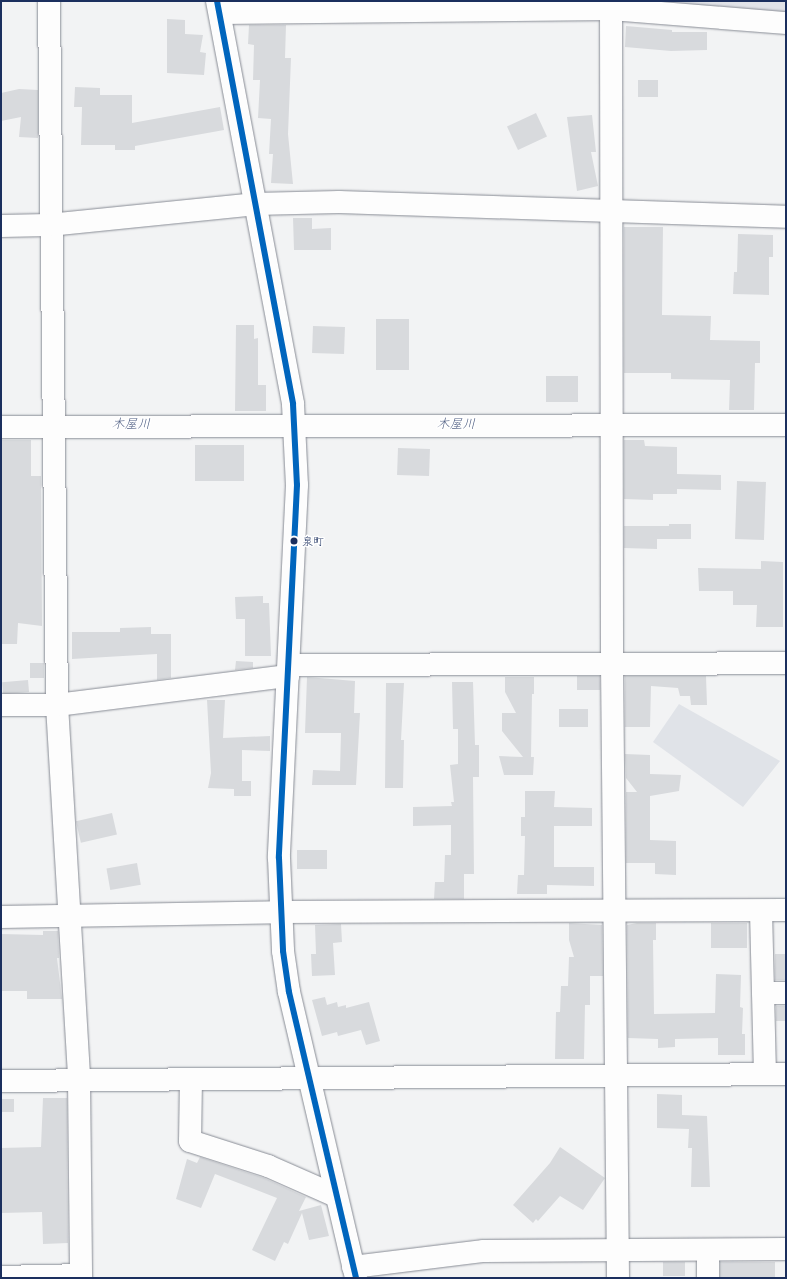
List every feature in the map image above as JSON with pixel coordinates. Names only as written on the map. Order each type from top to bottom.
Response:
[{"type":"street","points":[[1,1277],[81,1276],[79,1080],[57,705],[49,225],[49,1]]},
{"type":"street","points":[[611,5],[609,210],[618,1278]]},
{"type":"street","points":[[786,23],[611,5],[218,7],[293,404],[297,485],[279,858],[280,912],[288,992],[355,1273],[484,1252],[618,1252],[786,1249]]},
{"type":"street","points":[[1,226],[49,225],[254,204],[339,202],[786,217]]},
{"type":"street","points":[[1,427],[294,425],[786,425]]},
{"type":"street","points":[[1,705],[57,705],[289,670],[612,664],[786,663]]},
{"type":"street","points":[[1,917],[70,918],[280,912],[614,912],[786,910]]},
{"type":"street","points":[[761,911],[764,1074]]},
{"type":"street","points":[[763,993],[786,993]]},
{"type":"street","points":[[1,1081],[786,1074]]},
{"type":"street","points":[[191,1079],[190,1141],[268,1166],[336,1196]]},
{"type":"street","points":[[708,1250],[708,1278]]},
{"type":"shaded area","points":[[629,1],[786,1],[786,14]]},
{"type":"shaded area","points":[[679,704],[780,761],[743,807],[653,742]]},
{"type":"building","points":[[167,19],[185,20],[185,34],[203,35],[200,52],[206,53],[204,75],[167,73]]},
{"type":"building","points":[[249,25],[286,25],[285,58],[291,58],[288,134],[293,184],[271,183],[273,154],[269,154],[271,119],[258,118],[260,80],[253,80],[254,45],[248,44]]},
{"type":"building","points":[[626,26],[672,30],[672,32],[707,32],[707,50],[671,51],[625,47]]},
{"type":"building","points":[[638,80],[658,80],[658,97],[638,97]]},
{"type":"building","points":[[75,87],[100,88],[100,95],[132,95],[132,123],[220,107],[224,130],[135,146],[135,150],[115,150],[115,145],[81,145],[82,107],[74,107]]},
{"type":"building","points":[[19,89],[38,90],[38,138],[19,137],[21,117],[1,121],[1,93]]},
{"type":"building","points":[[536,113],[547,137],[518,150],[507,127]]},
{"type":"building","points":[[592,115],[596,152],[591,152],[598,186],[577,191],[567,117]]},
{"type":"building","points":[[293,218],[312,218],[312,229],[331,228],[331,250],[294,250]]},
{"type":"building","points":[[624,227],[663,227],[662,315],[711,316],[710,340],[760,341],[760,363],[755,363],[754,410],[729,410],[730,380],[671,379],[671,373],[624,373]]},
{"type":"building","points":[[738,234],[773,235],[773,257],[769,257],[769,295],[733,294],[734,272],[737,272]]},
{"type":"building","points":[[376,319],[409,319],[409,370],[376,370]]},
{"type":"building","points":[[236,325],[254,325],[254,339],[258,338],[258,385],[266,385],[266,411],[235,411]]},
{"type":"building","points":[[313,326],[345,327],[344,354],[312,353]]},
{"type":"building","points":[[546,376],[578,376],[578,402],[546,402]]},
{"type":"building","points":[[1,440],[31,440],[31,476],[41,476],[42,626],[18,623],[17,644],[1,644]]},
{"type":"building","points":[[624,440],[644,440],[645,446],[677,447],[677,474],[721,475],[721,490],[677,489],[677,494],[653,494],[653,500],[624,499]]},
{"type":"building","points":[[195,445],[244,445],[244,481],[195,481]]},
{"type":"building","points":[[398,448],[430,449],[429,476],[397,475]]},
{"type":"building","points":[[737,481],[766,482],[764,540],[735,539]]},
{"type":"building","points":[[669,524],[691,524],[691,539],[657,539],[657,549],[624,548],[624,526],[669,526]]},
{"type":"building","points":[[761,561],[783,562],[783,627],[756,627],[757,605],[733,605],[733,591],[699,591],[698,568],[761,569]]},
{"type":"building","points":[[263,596],[263,603],[269,603],[271,656],[245,656],[245,619],[236,619],[235,597]]},
{"type":"building","points":[[151,627],[151,634],[171,634],[171,678],[157,680],[157,654],[72,659],[72,632],[120,632],[120,628]]},
{"type":"building","points":[[236,661],[253,662],[253,668],[235,670]]},
{"type":"building","points":[[30,663],[44,663],[44,678],[30,678]]},
{"type":"building","points":[[577,676],[600,676],[600,690],[577,690]]},
{"type":"building","points":[[625,676],[706,676],[707,705],[691,705],[690,696],[680,696],[678,688],[651,686],[650,727],[625,727]]},
{"type":"building","points":[[307,677],[355,681],[354,713],[360,713],[356,785],[312,785],[313,770],[340,771],[341,733],[305,733]]},
{"type":"building","points":[[505,677],[534,677],[534,694],[532,694],[531,757],[534,757],[533,775],[504,775],[499,756],[523,757],[502,731],[502,713],[516,713],[505,692]]},
{"type":"building","points":[[28,680],[29,692],[3,694],[2,682]]},
{"type":"building","points":[[452,682],[473,682],[475,745],[479,745],[479,777],[473,777],[474,874],[464,874],[464,899],[434,899],[435,882],[444,882],[445,855],[451,855],[451,825],[413,826],[413,807],[452,806],[451,802],[454,802],[450,765],[458,764],[458,729],[453,729]]},
{"type":"building","points":[[386,683],[404,683],[401,740],[404,740],[403,788],[385,788]]},
{"type":"building","points":[[207,700],[225,700],[223,738],[270,736],[270,751],[242,750],[242,781],[251,781],[251,796],[234,796],[234,789],[208,788],[211,773]]},
{"type":"building","points":[[559,709],[588,709],[588,727],[559,727]]},
{"type":"building","points":[[625,754],[650,755],[650,774],[681,775],[679,791],[650,796],[650,840],[676,841],[676,875],[655,874],[655,863],[626,863],[626,792],[637,792],[626,778]]},
{"type":"building","points":[[525,791],[555,791],[554,807],[592,808],[592,826],[554,826],[554,867],[594,867],[594,886],[547,885],[547,894],[517,894],[518,875],[524,875],[525,836],[521,836],[521,817],[525,817]]},
{"type":"building","points":[[112,813],[117,834],[81,843],[76,821]]},
{"type":"building","points":[[297,850],[327,850],[327,869],[297,869]]},
{"type":"building","points":[[137,863],[141,885],[110,890],[106,868]]},
{"type":"building","points":[[569,923],[602,925],[603,976],[590,976],[590,1005],[585,1005],[584,1059],[555,1059],[556,1012],[560,1012],[561,986],[568,986],[569,957],[574,957],[569,940]]},
{"type":"building","points":[[637,923],[656,923],[656,940],[653,940],[654,1014],[715,1013],[716,974],[741,975],[740,1007],[743,1008],[742,1034],[745,1034],[745,1055],[718,1055],[718,1038],[675,1039],[675,1047],[658,1048],[658,1039],[628,1038],[627,925]]},
{"type":"building","points":[[711,923],[747,923],[747,948],[711,948]]},
{"type":"building","points":[[341,924],[342,942],[333,943],[335,975],[312,976],[311,954],[316,954],[315,925]]},
{"type":"building","points":[[43,931],[58,931],[59,958],[57,958],[62,999],[27,999],[27,991],[1,991],[1,934],[43,935]]},
{"type":"building","points":[[775,954],[786,954],[786,980],[775,980]]},
{"type":"building","points":[[325,997],[327,1005],[337,1002],[338,1007],[346,1005],[346,1008],[369,1002],[380,1041],[366,1045],[361,1030],[338,1036],[337,1032],[322,1036],[312,1000]]},
{"type":"building","points":[[776,1006],[786,1006],[786,1021],[776,1021]]},
{"type":"building","points":[[657,1094],[682,1095],[682,1115],[707,1116],[710,1187],[691,1187],[692,1148],[688,1148],[689,1129],[657,1128]]},
{"type":"building","points":[[43,1098],[67,1098],[68,1243],[43,1244],[42,1212],[1,1213],[1,1148],[41,1147]]},
{"type":"building","points":[[1,1099],[14,1099],[14,1112],[1,1112]]},
{"type":"building","points":[[560,1147],[605,1178],[583,1210],[560,1196],[538,1221],[536,1219],[533,1223],[513,1205],[550,1163]]},
{"type":"building","points":[[200,1157],[264,1178],[306,1197],[299,1211],[321,1205],[329,1236],[309,1240],[302,1213],[288,1244],[284,1242],[275,1261],[252,1250],[277,1198],[215,1174],[201,1208],[176,1199],[187,1159],[197,1163]]},
{"type":"building","points":[[663,1262],[685,1262],[685,1276],[663,1276]]},
{"type":"building","points":[[720,1262],[775,1262],[775,1277],[720,1277]]},
{"type":"transit line","points":[[217,1],[293,404],[297,485],[279,858],[283,951],[289,992],[356,1278]]},
{"type":"place","name":"泉町","points":[[294,541]]},
{"type":"water label","name":"木屋川","points":[[131,424]]},
{"type":"water label","name":"木屋川","points":[[456,424]]}]
